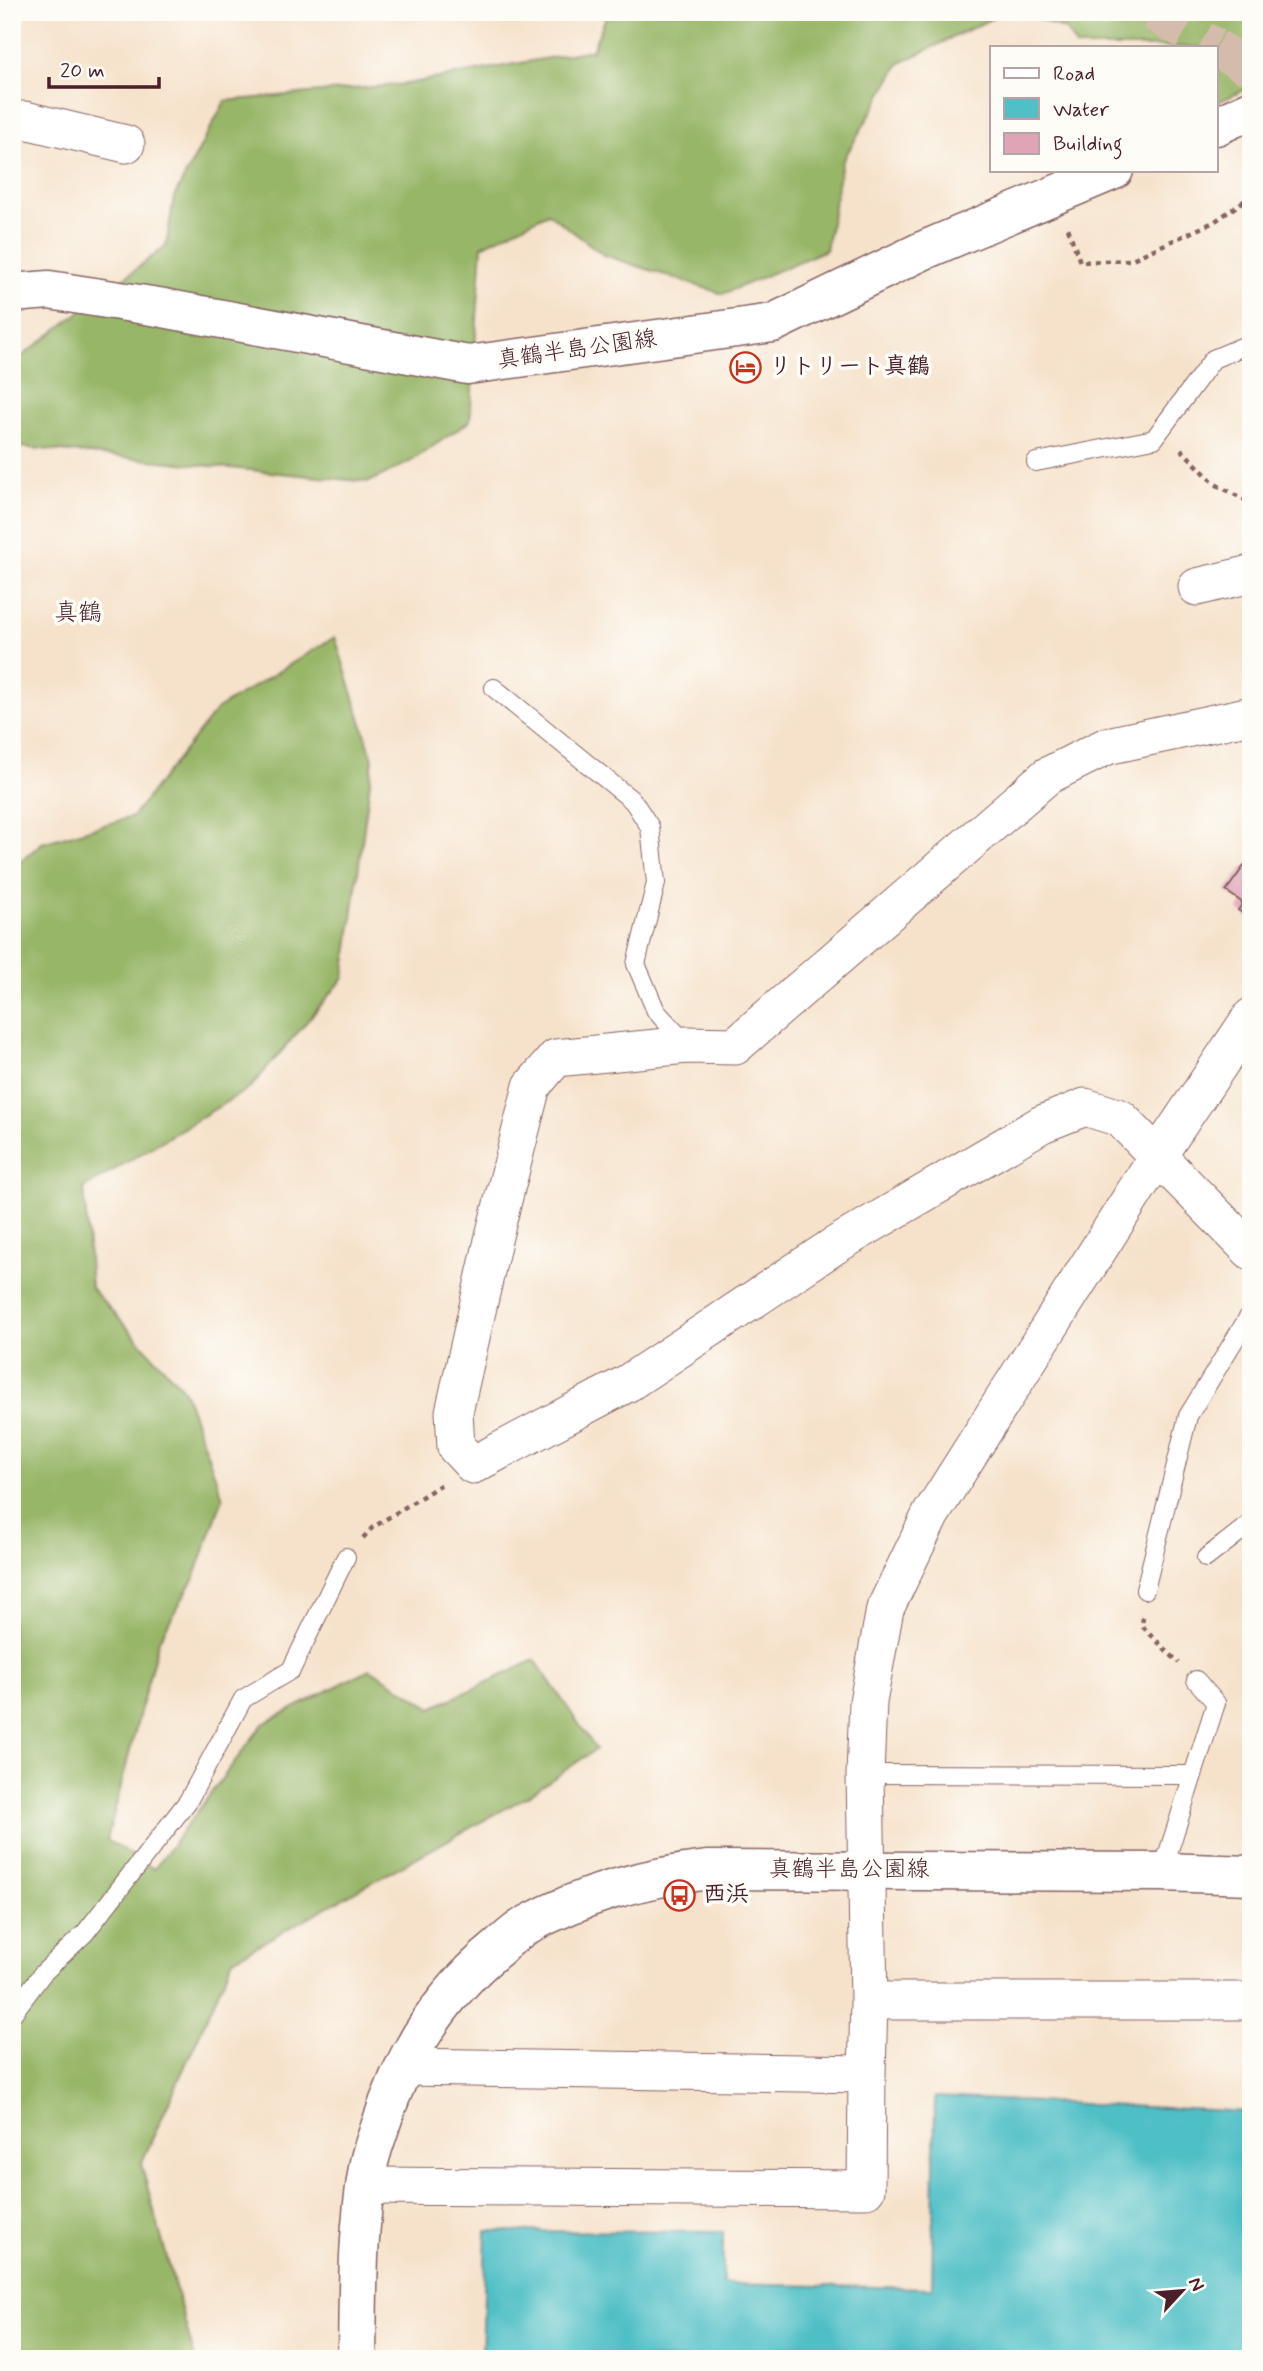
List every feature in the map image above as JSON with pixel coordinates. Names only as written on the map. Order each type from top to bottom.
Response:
[{"type":"main road","points":[[1218,125],[1251,110]]},
{"type":"main road","name":"真鶴半島公園線","points":[[12,293],[49,290],[158,307],[468,365],[773,323],[922,251],[1109,172]]},
{"type":"main road","name":"真鶴半島公園線","points":[[357,2359],[361,2211],[368,2165],[391,2092],[443,2002],[477,1965],[524,1926],[608,1889],[665,1875],[709,1870],[1162,1872],[1251,1875]]},
{"type":"street","points":[[12,120],[25,120],[126,144]]},
{"type":"street","points":[[1197,587],[1251,574]]},
{"type":"street","points":[[1251,715],[1107,746],[1047,776],[735,1046],[687,1045],[556,1058],[532,1086],[454,1412],[456,1447],[473,1465],[628,1383],[834,1246],[1042,1124],[1085,1107],[1120,1118],[1251,1251]]},
{"type":"street","points":[[365,2186],[866,2189],[869,2001],[865,1774],[868,1702],[885,1609],[931,1514],[1157,1157],[1251,1017]]},
{"type":"street","points":[[869,2001],[1251,2001]]},
{"type":"street","points":[[404,2067],[867,2074]]},
{"type":"lane","points":[[1036,462],[1154,439],[1213,359],[1251,343]]},
{"type":"lane","points":[[494,688],[633,801],[650,827],[656,883],[636,964],[656,1011],[687,1045]]},
{"type":"lane","points":[[1146,1590],[1188,1416],[1251,1312]]},
{"type":"lane","points":[[1206,1558],[1251,1523]]},
{"type":"lane","points":[[12,2014],[42,1974],[85,1933],[188,1801],[243,1699],[291,1670],[346,1557]]},
{"type":"lane","points":[[1162,1872],[1216,1703],[1196,1680]]},
{"type":"lane","points":[[865,1774],[1192,1775]]},
{"type":"path","points":[[1056,194],[1080,262],[1129,260],[1214,222],[1251,196]]},
{"type":"path","points":[[1215,484],[1251,503]]},
{"type":"path","points":[[346,1557],[372,1528],[473,1465]]},
{"type":"path","points":[[1146,1590],[1142,1626],[1196,1680]]},
{"type":"green space","points":[[608,12],[1005,12],[900,63],[842,162],[826,250],[723,294],[604,255],[548,213],[482,246],[470,421],[410,462],[369,482],[12,446],[12,364],[166,246],[174,197],[225,101],[406,84],[592,50]]},
{"type":"green space","points":[[1023,12],[1251,12],[1251,87],[1218,102],[1218,46],[1075,46],[1066,30]]},
{"type":"green space","points":[[335,637],[373,759],[344,978],[251,1087],[84,1188],[91,1288],[184,1390],[223,1498],[195,1576],[158,1642],[107,1840],[154,1869],[263,1724],[370,1669],[432,1708],[535,1660],[596,1749],[528,1796],[233,1959],[141,2164],[195,2359],[12,2359],[12,869],[42,843],[132,817],[217,709]]},
{"type":"water","points":[[935,2097],[1251,2112],[1251,2359],[482,2359],[486,2231],[723,2232],[723,2284],[932,2288]]},
{"type":"building","points":[[1244,866],[1251,871],[1251,919],[1238,910],[1243,903],[1226,891]]},
{"type":"tunnel","points":[[1153,12],[1213,46]]},
{"type":"tunnel","points":[[1218,49],[1251,68]]},
{"type":"place","name":"リトリート真鶴","points":[[746,367]]},
{"type":"place","name":"西浜","points":[[680,1895]]},
{"type":"district","name":"真鶴","points":[[78,613]]}]
